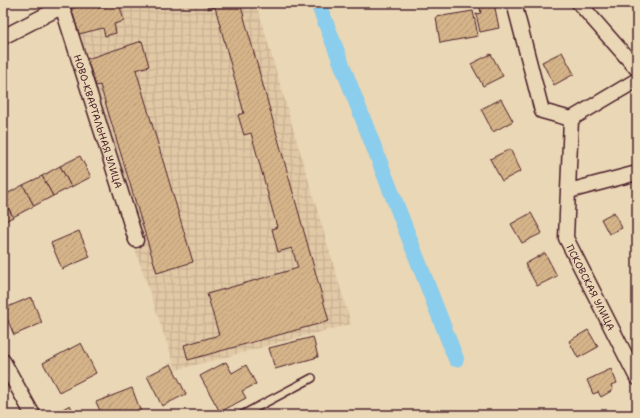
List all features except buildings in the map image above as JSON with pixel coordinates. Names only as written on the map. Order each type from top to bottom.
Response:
[{"type":"street","points":[[514,3],[542,111],[571,119],[637,80]]},
{"type":"street","points":[[578,3],[637,69]]},
{"type":"street","points":[[3,37],[66,4]]},
{"type":"street","name":"НОВО-КВАРТАЛЬНАЯ УЛИЦА","points":[[66,4],[136,240]]},
{"type":"street","name":"ПСКОВСКАЯ УЛИЦА","points":[[571,119],[566,238],[637,378]]},
{"type":"street","points":[[569,191],[637,173]]},
{"type":"street","points":[[3,361],[33,415]]},
{"type":"lane","points":[[242,415],[312,378]]},
{"type":"shaded area","points":[[52,3],[256,3],[351,324],[176,370]]},
{"type":"waterway","points":[[318,3],[456,359]]}]
